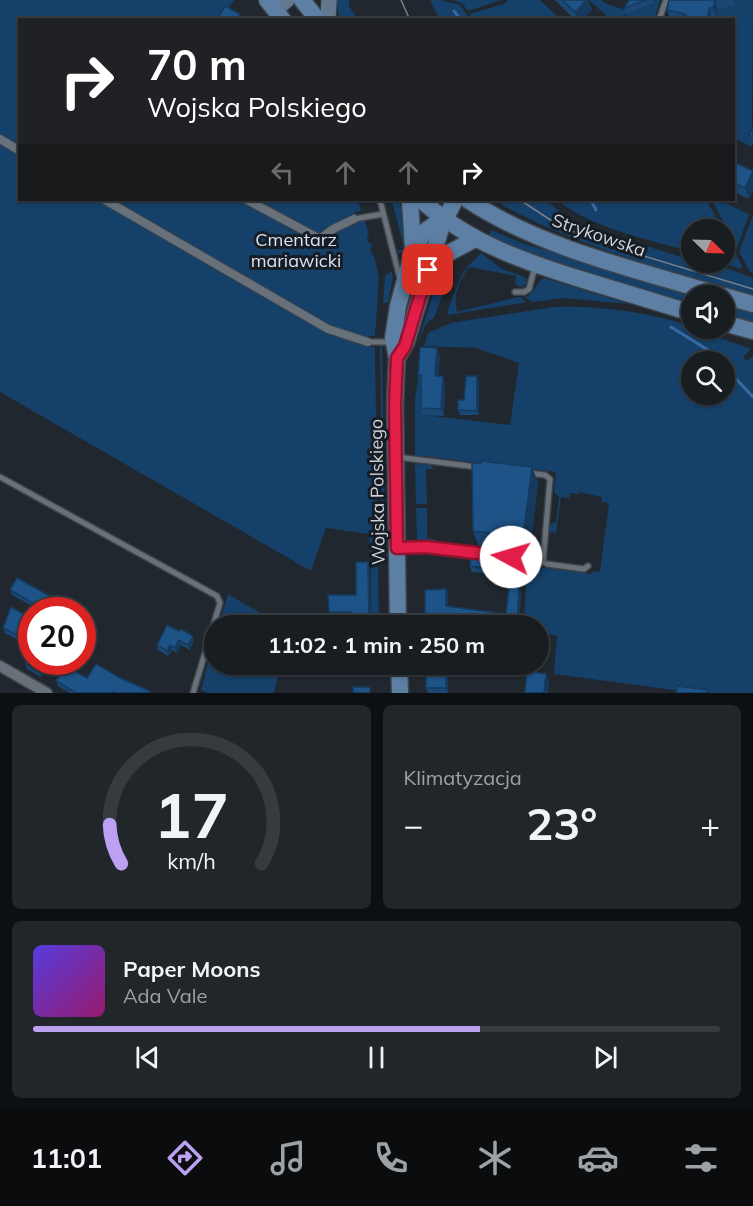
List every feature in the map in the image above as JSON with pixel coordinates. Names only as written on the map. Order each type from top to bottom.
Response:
[{"type":"main road","points":[[302,0],[316,18]]},
{"type":"main road","points":[[328,18],[329,0]]},
{"type":"main road","points":[[410,201],[413,251]]},
{"type":"main road","points":[[423,201],[475,239],[536,266],[681,310]]},
{"type":"main road","name":"Wojska Polskiego","points":[[395,350],[405,346],[444,218],[454,201]]},
{"type":"main road","name":"Strykowska","points":[[470,201],[512,224],[561,245],[689,285]]},
{"type":"main road","name":"Wojska Polskiego","points":[[398,615],[395,322],[413,251],[425,231],[444,218]]},
{"type":"main road","points":[[430,263],[475,239]]},
{"type":"main road","name":"Strykowska","points":[[735,299],[753,304]]},
{"type":"main road","points":[[735,326],[753,331]]},
{"type":"main road","points":[[399,675],[400,693]]},
{"type":"street","points":[[0,139],[18,150]]},
{"type":"street","points":[[107,201],[328,329],[368,342]]},
{"type":"street","points":[[249,201],[320,239],[333,229],[354,219]]},
{"type":"street","points":[[0,666],[47,693]]},
{"type":"lane","points":[[660,18],[666,0]]},
{"type":"lane","points":[[380,201],[403,287]]},
{"type":"lane","points":[[354,219],[383,214]]},
{"type":"lane","points":[[514,291],[523,292],[529,289],[536,266]]},
{"type":"lane","points":[[368,342],[395,350]]},
{"type":"lane","points":[[396,457],[483,467]]},
{"type":"lane","points":[[524,473],[545,475],[550,479],[543,562],[584,569],[588,566]]},
{"type":"lane","points":[[0,477],[217,596],[219,603],[193,693]]},
{"type":"lane","points":[[397,548],[426,547],[508,558],[515,552]]},
{"type":"green space","name":"Cmentarz mariawicki","points":[[0,0],[234,0],[223,18],[18,18],[18,201],[358,201],[361,211],[355,212],[354,223],[365,220],[369,235],[367,236],[368,243],[371,243],[370,248],[374,255],[379,278],[375,336],[368,336],[368,347],[375,347],[378,559],[370,559],[369,534],[326,528],[311,571],[0,392]]},
{"type":"green space","points":[[335,0],[349,0],[349,6],[356,18],[340,18]]},
{"type":"green space","points":[[430,0],[460,5],[469,18],[439,18]]},
{"type":"green space","points":[[452,0],[501,0],[468,11],[462,3]]},
{"type":"green space","points":[[508,0],[540,0],[559,18],[472,18],[469,14],[504,4]]},
{"type":"green space","points":[[589,0],[601,0],[631,12],[655,3],[655,0],[660,0],[653,18],[627,18],[625,15],[619,18],[609,18]]},
{"type":"green space","points":[[707,0],[753,0],[752,147],[735,138],[735,18],[712,18],[712,16],[716,17],[718,9],[721,8]]},
{"type":"green space","points":[[388,201],[398,201],[401,206],[406,231],[404,251],[397,254],[398,250],[404,247],[393,204]]},
{"type":"green space","points":[[503,201],[547,201],[564,215],[588,228],[681,257],[681,273],[735,271],[753,278],[753,295],[735,290],[735,285],[719,285],[625,257],[562,234],[502,205]]},
{"type":"green space","points":[[558,201],[707,201],[717,219],[681,219],[681,249],[588,219]]},
{"type":"green space","points":[[713,201],[721,201],[749,214],[737,248],[735,219],[722,219]]},
{"type":"green space","points":[[753,215],[753,273],[750,272],[739,252]]},
{"type":"green space","points":[[491,230],[525,244],[681,290],[681,301],[537,257],[488,237]]},
{"type":"green space","points":[[735,252],[742,266],[741,269],[735,267]]},
{"type":"green space","points":[[481,253],[502,269],[525,277],[527,284],[520,287],[515,284],[516,276],[469,267],[458,288],[457,312],[520,297],[527,302],[448,315],[447,312],[461,276]]},
{"type":"green space","points":[[392,271],[393,278],[388,303],[383,303],[385,276]]},
{"type":"green space","points":[[439,276],[448,279],[434,318],[426,324],[417,345]]},
{"type":"green space","points":[[544,278],[629,304],[563,298],[533,302],[525,297]]},
{"type":"green space","points":[[553,307],[605,308],[656,316],[681,323],[681,339],[723,339],[751,349],[743,357],[747,361],[753,356],[753,693],[696,693],[554,674],[557,636],[549,634],[549,615],[525,615],[527,568],[426,553],[512,563],[517,561],[521,553],[529,554],[530,547],[538,548],[536,567],[592,574],[592,571],[600,572],[609,503],[601,502],[602,497],[579,492],[579,494],[570,493],[569,498],[561,497],[556,533],[549,532],[550,525],[556,522],[559,497],[554,492],[556,472],[415,455],[415,399],[419,369],[423,382],[424,415],[510,425],[519,363],[476,348],[424,346],[428,333],[451,323]]},
{"type":"green space","points":[[735,307],[753,312],[753,323],[735,317]]},
{"type":"green space","points":[[380,345],[382,345],[385,559],[383,559]]},
{"type":"green space","points":[[415,464],[430,465],[434,469],[426,469],[427,504],[416,504]]},
{"type":"green space","points":[[416,508],[427,508],[427,538],[435,539],[432,543],[417,543]]},
{"type":"green space","points":[[371,567],[378,567],[379,615],[371,615]]},
{"type":"green space","points":[[228,594],[264,615],[222,615]]},
{"type":"green space","points":[[205,675],[278,675],[274,693],[208,693],[201,690]]},
{"type":"building","points":[[562,0],[587,0],[575,12]]},
{"type":"building","points":[[629,0],[646,0],[624,8]]},
{"type":"building","points":[[669,0],[715,0],[713,8],[709,8],[707,18],[690,18],[685,14],[667,10]]},
{"type":"building","points":[[225,6],[240,14],[238,18],[219,16]]},
{"type":"building","points":[[735,162],[753,171],[745,188],[735,183]]},
{"type":"building","points":[[420,347],[437,348],[435,376],[443,376],[441,409],[421,408],[421,375],[418,375]]},
{"type":"building","points":[[466,376],[477,376],[477,411],[458,410],[458,400],[464,400]]},
{"type":"building","points":[[481,461],[532,467],[523,538],[514,536],[510,531],[504,535],[473,531],[472,463],[481,463]]},
{"type":"building","points":[[471,557],[511,562],[510,571],[470,566]]},
{"type":"building","points":[[356,562],[368,562],[369,615],[329,612],[328,595],[356,595]]},
{"type":"building","points":[[17,578],[52,597],[22,597],[10,590]]},
{"type":"building","points":[[509,586],[519,587],[517,615],[425,615],[425,590],[446,589],[446,606],[506,614]]},
{"type":"building","points":[[11,607],[18,611],[18,636],[3,628]]},
{"type":"building","points":[[167,625],[193,636],[188,645],[179,640],[175,648],[170,645],[167,651],[157,645]]},
{"type":"building","points":[[96,664],[150,691],[149,693],[77,693],[56,681],[59,675],[82,675],[87,678],[89,675],[96,675]]},
{"type":"building","points":[[426,675],[446,675],[446,688],[426,688]]},
{"type":"building","points":[[527,675],[546,675],[544,693],[525,693]]},
{"type":"building","points":[[677,686],[708,690],[707,693],[676,693]]},
{"type":"building","points":[[353,687],[370,687],[370,693],[353,693]]},
{"type":"waterway","points":[[454,11],[459,18]]},
{"type":"waterway","points":[[592,201],[596,210]]},
{"type":"waterway","points":[[671,327],[709,351]]},
{"type":"waterway","points":[[735,378],[753,397]]},
{"type":"tram line","points":[[401,0],[409,18]]},
{"type":"tram line","points":[[522,201],[552,221],[591,240],[753,289]]},
{"type":"route","points":[[428,270],[405,346],[397,358],[395,374],[397,548],[426,547],[511,557]]}]
